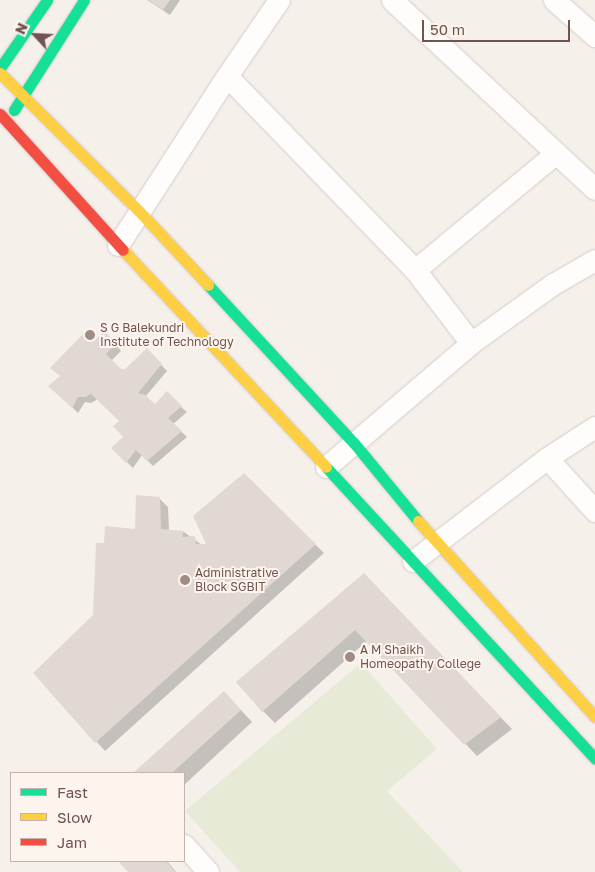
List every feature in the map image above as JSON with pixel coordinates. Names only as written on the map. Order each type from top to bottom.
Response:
[{"type":"street","points":[[0,68],[46,0]]},
{"type":"street","points":[[84,0],[23,95],[4,118],[118,245],[595,759]]},
{"type":"street","points":[[118,245],[227,76],[279,0]]},
{"type":"street","points":[[392,0],[595,189]]},
{"type":"street","points":[[554,0],[595,36]]},
{"type":"street","points":[[0,73],[140,211],[354,443],[436,544],[595,717]]},
{"type":"street","points":[[227,76],[414,270],[471,343]]},
{"type":"street","points":[[414,270],[556,153]]},
{"type":"street","points":[[326,467],[471,343],[553,284],[595,260]]},
{"type":"street","points":[[413,561],[547,458],[595,427]]},
{"type":"street","points":[[547,458],[595,511]]},
{"type":"street","points":[[185,846],[208,872]]},
{"type":"green space","points":[[361,663],[437,749],[387,791],[463,872],[240,872],[185,811]]},
{"type":"building","points":[[148,0],[170,0],[163,10]]},
{"type":"building","points":[[105,331],[116,344],[106,354],[121,369],[125,369],[147,348],[162,364],[138,393],[145,395],[155,404],[167,391],[182,406],[168,418],[182,431],[147,461],[136,450],[126,463],[111,448],[123,437],[113,426],[119,421],[91,394],[85,397],[78,397],[72,408],[48,386],[60,376],[50,368],[85,332],[94,341]]},
{"type":"building","name":"Administrative Block SGBIT","points":[[244,473],[316,544],[95,743],[33,673],[93,615],[96,543],[104,543],[105,526],[135,529],[136,495],[160,497],[161,529],[184,531],[182,537],[195,536],[196,544],[206,544],[193,516]]},
{"type":"building","points":[[364,573],[501,717],[464,745],[355,630],[262,712],[236,682]]},
{"type":"building","points":[[224,691],[241,710],[173,772],[134,772]]},
{"type":"building","points":[[119,862],[167,862],[175,872],[128,872]]},
{"type":"traffic: fast","points":[[0,68],[47,0]]},
{"type":"traffic: fast","points":[[14,110],[84,0]]},
{"type":"traffic: fast","points":[[208,285],[354,443],[418,521]]},
{"type":"traffic: fast","points":[[326,467],[595,759]]},
{"type":"traffic: slow","points":[[0,73],[139,211],[208,285]]},
{"type":"traffic: slow","points":[[123,250],[326,467]]},
{"type":"traffic: slow","points":[[418,521],[595,717]]},
{"type":"traffic: jam","points":[[0,114],[123,250]]},
{"type":"place","name":"S G Balekundri Institute of Technology","points":[[90,335]]},
{"type":"place","name":"Administrative Block SGBIT","points":[[185,580]]},
{"type":"place","name":"A M Shaikh Homeopathy College","points":[[350,657]]}]
